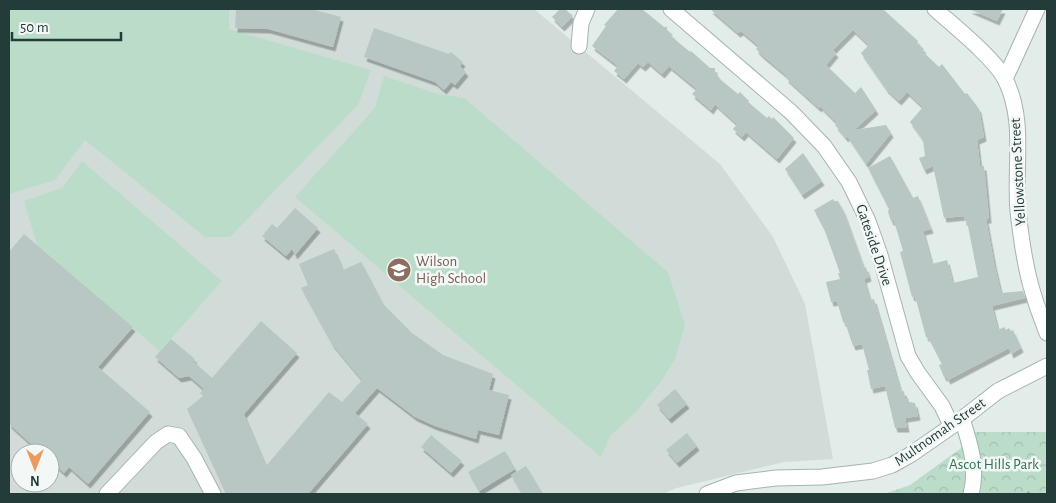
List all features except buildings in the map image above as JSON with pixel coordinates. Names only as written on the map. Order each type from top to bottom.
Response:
[{"type":"street","points":[[579,46],[581,23],[587,9]]},
{"type":"street","name":"Gateside Drive","points":[[670,9],[791,112],[824,146],[849,182],[868,221],[880,255],[908,356],[942,406],[957,422],[970,441],[975,474],[971,494]]},
{"type":"street","name":"Yellowstone Street","points":[[935,9],[987,57],[1005,78],[1015,110],[1018,142],[1018,210],[1024,252],[1032,292],[1047,333]]},
{"type":"street","points":[[1005,78],[1037,9]]},
{"type":"street","name":"Multnomah Street","points":[[707,494],[736,483],[873,471],[892,466],[957,422],[998,391],[1047,366]]},
{"type":"street","points":[[107,494],[156,442],[168,434],[179,436],[194,458],[213,494]]},
{"type":"path","points":[[1028,494],[1030,488]]},
{"type":"shaded area","name":"Wilson High School","points":[[9,9],[534,9],[720,164],[773,237],[805,304],[833,459],[784,462],[677,488],[662,494],[9,494]]},
{"type":"green space","points":[[9,9],[229,9],[229,29],[371,70],[358,105],[230,237],[205,237],[85,140],[55,180],[9,194]]},
{"type":"green space","points":[[384,76],[438,94],[464,98],[668,272],[685,325],[675,359],[660,383],[634,414],[610,436],[601,457],[295,197],[375,108]]},
{"type":"green space","points":[[82,161],[222,281],[160,351],[37,245],[24,201],[62,188]]},
{"type":"green space","name":"Ascot Hills Park","points":[[972,432],[1047,432],[1047,494],[884,494],[910,485],[960,449]]},
{"type":"place","name":"Wilson High School","points":[[399,270]]}]
